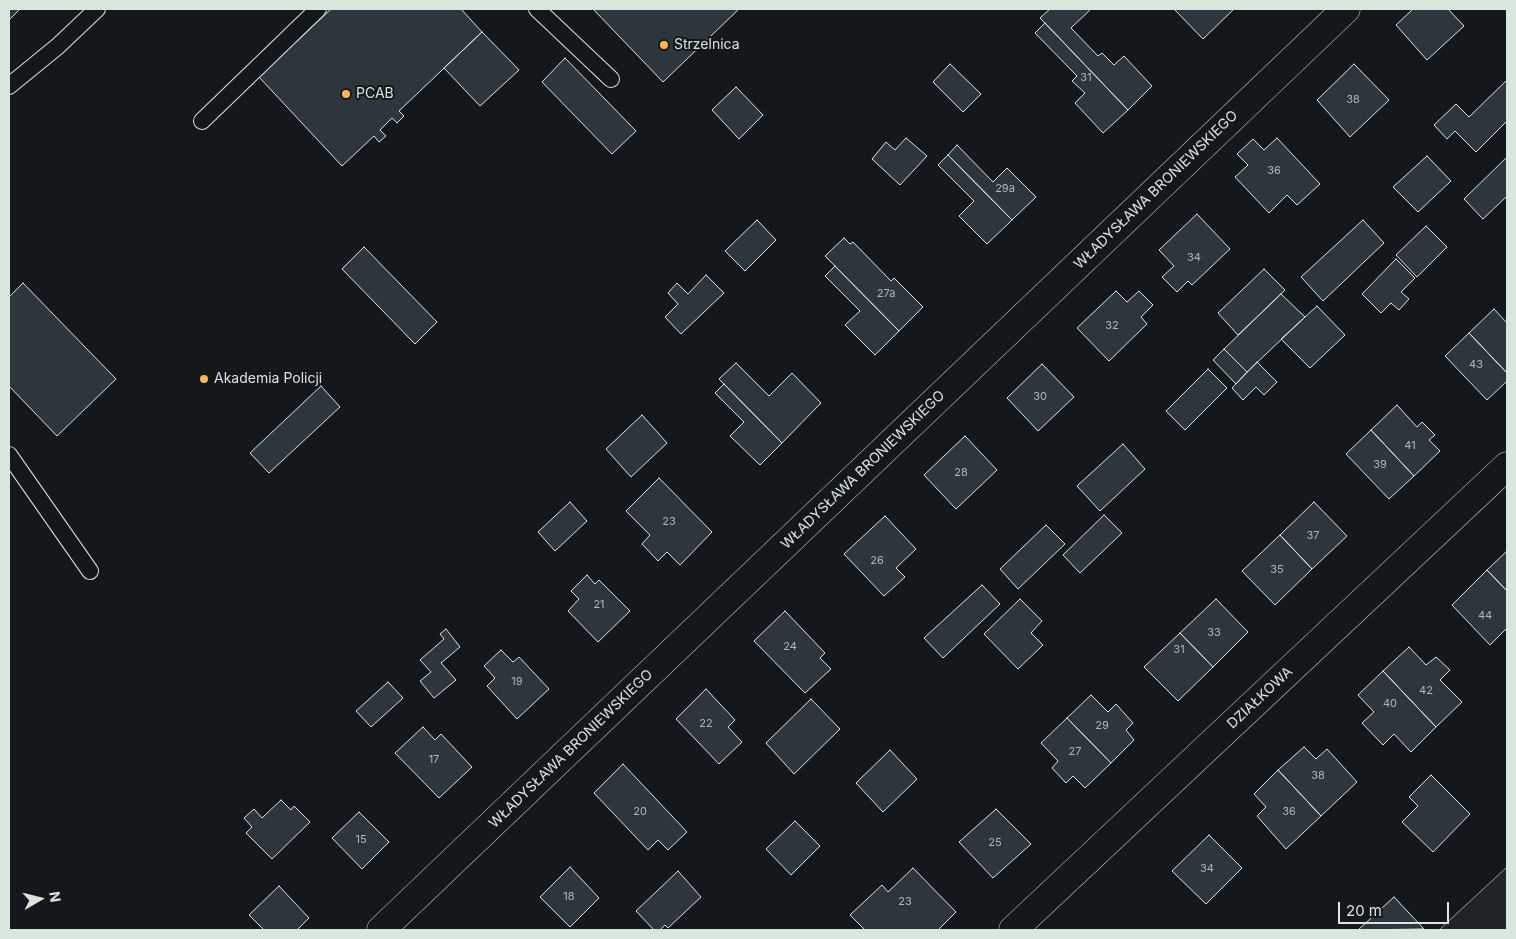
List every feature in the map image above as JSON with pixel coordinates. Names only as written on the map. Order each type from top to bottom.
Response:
[{"type":"street","name":"WŁADYSŁAWA BRONIEWSKIEGO","points":[[381,930],[1346,9]]},
{"type":"street","name":"DZIAŁKOWA","points":[[1013,930],[1507,466]]},
{"type":"lane","points":[[9,86],[58,46],[97,9]]},
{"type":"lane","points":[[202,120],[318,9]]},
{"type":"lane","points":[[536,9],[611,79]]},
{"type":"lane","points":[[9,454],[90,571]]},
{"type":"shaded area","points":[[1507,867],[1507,930],[1439,930]]},
{"type":"building","points":[[9,9],[20,9],[9,20]]},
{"type":"building","name":"PCAB","points":[[331,9],[461,9],[482,32],[399,111],[404,116],[397,123],[392,118],[380,130],[386,136],[379,142],[374,136],[342,166],[259,77]]},
{"type":"building","name":"Strzelnica","points":[[593,9],[739,9],[663,82]]},
{"type":"building","points":[[1050,9],[1091,9],[1071,28],[1098,56],[1102,53],[1114,65],[1124,56],[1152,86],[1128,110],[1040,18]]},
{"type":"building","points":[[1174,9],[1234,9],[1203,39]]},
{"type":"building","points":[[1413,9],[1448,9],[1464,26],[1427,60],[1396,25]]},
{"type":"building","points":[[1045,23],[1128,110],[1103,133],[1075,103],[1085,93],[1072,81],[1077,76],[1035,33]]},
{"type":"building","points":[[482,32],[519,70],[480,106],[444,68]]},
{"type":"building","points":[[565,58],[636,131],[612,154],[542,82]]},
{"type":"building","points":[[950,64],[981,94],[963,112],[933,82]]},
{"type":"building","points":[[1354,64],[1389,100],[1350,137],[1317,100]]},
{"type":"building","points":[[1507,80],[1507,121],[1476,152],[1455,131],[1447,139],[1434,125],[1456,104],[1469,117]]},
{"type":"building","points":[[736,87],[763,115],[739,139],[712,110]]},
{"type":"building","points":[[906,138],[927,156],[900,185],[872,159],[886,142],[895,150]]},
{"type":"building","points":[[1277,138],[1320,184],[1297,205],[1287,195],[1269,213],[1235,177],[1248,165],[1237,154],[1253,139],[1264,150]]},
{"type":"building","points":[[957,145],[993,182],[1007,168],[1036,197],[1012,220],[948,155]]},
{"type":"building","points":[[948,155],[1012,220],[987,244],[959,216],[974,201],[938,165]]},
{"type":"building","points":[[1427,156],[1451,181],[1418,212],[1393,187]]},
{"type":"building","points":[[1507,157],[1507,196],[1483,219],[1464,199]]},
{"type":"building","points":[[1197,214],[1230,249],[1192,285],[1188,281],[1177,292],[1162,277],[1174,266],[1159,250]]},
{"type":"building","points":[[757,220],[776,240],[745,271],[725,251]]},
{"type":"building","points":[[1363,220],[1384,243],[1323,301],[1301,277]]},
{"type":"building","points":[[1426,226],[1447,247],[1417,277],[1396,255]]},
{"type":"building","points":[[844,238],[850,244],[853,242],[891,281],[894,278],[923,307],[899,331],[825,256]]},
{"type":"building","points":[[364,247],[437,322],[415,344],[342,269]]},
{"type":"building","points":[[1396,259],[1415,278],[1401,292],[1409,299],[1399,310],[1391,303],[1381,313],[1362,294]]},
{"type":"building","points":[[835,266],[899,331],[875,355],[845,325],[860,311],[825,276]]},
{"type":"building","points":[[1264,269],[1285,290],[1238,335],[1218,313]]},
{"type":"building","points":[[706,275],[724,293],[681,334],[665,317],[678,304],[668,293],[677,283],[688,294]]},
{"type":"building","points":[[23,283],[116,379],[57,436],[9,386],[9,297]]},
{"type":"building","points":[[1116,291],[1127,302],[1139,291],[1153,305],[1141,317],[1147,324],[1109,361],[1077,328]]},
{"type":"building","points":[[1281,294],[1305,317],[1247,372],[1224,349]]},
{"type":"building","points":[[1317,306],[1345,335],[1310,368],[1281,339]]},
{"type":"building","points":[[1494,309],[1507,323],[1507,373],[1469,333]]},
{"type":"building","points":[[1469,333],[1507,373],[1507,381],[1487,400],[1445,356]]},
{"type":"building","points":[[1224,349],[1247,372],[1236,384],[1213,360]]},
{"type":"building","points":[[1257,362],[1277,382],[1264,395],[1256,387],[1243,400],[1232,388]]},
{"type":"building","points":[[736,363],[769,396],[792,373],[821,403],[782,443],[719,379]]},
{"type":"building","points":[[1042,364],[1074,397],[1038,431],[1007,398]]},
{"type":"building","points":[[1208,369],[1227,388],[1185,430],[1166,411]]},
{"type":"building","points":[[724,384],[782,443],[760,465],[730,436],[744,422],[715,393]]},
{"type":"building","points":[[321,386],[340,407],[269,473],[250,453]]},
{"type":"building","points":[[1397,405],[1417,427],[1422,422],[1435,435],[1429,440],[1440,451],[1414,476],[1371,430]]},
{"type":"building","points":[[642,415],[667,443],[631,477],[606,449]]},
{"type":"building","points":[[1371,430],[1414,476],[1389,499],[1346,454]]},
{"type":"building","points":[[965,436],[997,470],[956,509],[924,475]]},
{"type":"building","points":[[1123,444],[1145,469],[1100,511],[1077,486]]},
{"type":"building","points":[[659,478],[712,532],[680,565],[667,552],[658,561],[642,544],[650,535],[626,511]]},
{"type":"building","points":[[570,502],[587,521],[555,551],[538,532]]},
{"type":"building","points":[[1314,502],[1347,536],[1312,569],[1280,535]]},
{"type":"building","points":[[1104,515],[1122,533],[1080,573],[1063,555]]},
{"type":"building","points":[[885,516],[916,549],[896,568],[905,577],[884,596],[844,554]]},
{"type":"building","points":[[1046,525],[1065,544],[1018,589],[1000,569]]},
{"type":"building","points":[[1280,535],[1312,569],[1275,605],[1242,571]]},
{"type":"building","points":[[1507,551],[1507,591],[1487,570]]},
{"type":"building","points":[[1487,570],[1507,591],[1507,628],[1490,645],[1452,605]]},
{"type":"building","points":[[587,575],[595,584],[599,580],[630,611],[598,642],[568,611],[579,599],[571,591]]},
{"type":"building","points":[[982,585],[1000,604],[943,658],[924,638]]},
{"type":"building","points":[[1020,599],[1042,621],[1031,633],[1043,645],[1018,669],[984,634]]},
{"type":"building","points":[[1216,599],[1248,632],[1213,667],[1180,633]]},
{"type":"building","points":[[785,611],[825,653],[820,658],[831,669],[805,693],[754,641]]},
{"type":"building","points":[[446,629],[460,647],[441,663],[456,680],[434,698],[420,681],[431,672],[420,660],[444,639],[440,634]]},
{"type":"building","points":[[1180,633],[1213,667],[1178,701],[1144,667]]},
{"type":"building","points":[[1409,647],[1426,665],[1436,657],[1450,670],[1440,680],[1462,702],[1436,727],[1383,671]]},
{"type":"building","points":[[501,650],[513,662],[519,657],[549,689],[517,719],[487,686],[495,678],[484,666]]},
{"type":"building","points":[[1383,671],[1436,727],[1411,752],[1394,734],[1383,745],[1362,723],[1374,712],[1358,695]]},
{"type":"building","points":[[388,682],[403,698],[371,727],[356,711]]},
{"type":"building","points":[[706,689],[735,720],[728,727],[742,742],[719,764],[676,719]]},
{"type":"building","points":[[1091,695],[1108,712],[1116,704],[1133,723],[1126,730],[1134,740],[1111,763],[1067,718]]},
{"type":"building","points":[[811,699],[840,729],[794,774],[766,743]]},
{"type":"building","points":[[1067,718],[1111,763],[1085,788],[1073,776],[1066,783],[1052,768],[1058,761],[1041,743]]},
{"type":"building","points":[[423,727],[435,740],[441,734],[472,767],[439,798],[395,753]]},
{"type":"building","points":[[1304,747],[1316,759],[1327,749],[1357,782],[1321,816],[1278,770]]},
{"type":"building","points":[[890,750],[917,779],[883,812],[856,783]]},
{"type":"building","points":[[623,764],[687,832],[668,850],[658,840],[648,850],[594,793]]},
{"type":"building","points":[[1278,770],[1321,816],[1286,849],[1257,816],[1266,807],[1254,794]]},
{"type":"building","points":[[1431,775],[1470,814],[1433,852],[1402,822],[1418,806],[1409,797]]},
{"type":"building","points":[[281,800],[291,810],[294,806],[310,822],[272,859],[246,833],[252,827],[244,818],[254,809],[262,818]]},
{"type":"building","points":[[996,809],[1031,844],[993,878],[959,842]]},
{"type":"building","points":[[359,812],[389,842],[362,869],[332,838]]},
{"type":"building","points":[[795,821],[820,846],[791,875],[766,849]]},
{"type":"building","points":[[1209,835],[1242,868],[1206,904],[1172,871]]},
{"type":"building","points":[[570,867],[599,898],[570,927],[540,897]]},
{"type":"building","points":[[913,868],[956,912],[938,930],[865,930],[850,915],[882,885],[888,892]]},
{"type":"building","points":[[678,871],[701,897],[668,928],[665,925],[660,930],[654,930],[636,911]]},
{"type":"building","points":[[279,886],[309,918],[297,930],[264,930],[249,915]]},
{"type":"building","points":[[1394,897],[1424,929],[1358,930]]},
{"type":"place","name":"Strzelnica","points":[[664,45]]},
{"type":"place","name":"PCAB","points":[[346,94]]},
{"type":"place","name":"Akademia Policji","points":[[204,379]]}]
